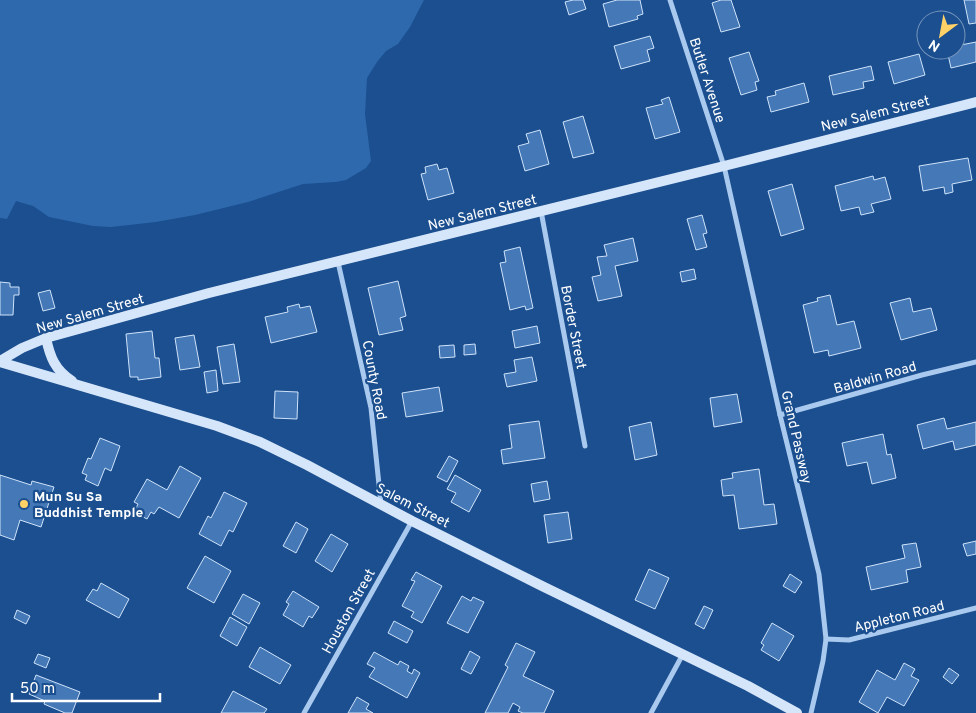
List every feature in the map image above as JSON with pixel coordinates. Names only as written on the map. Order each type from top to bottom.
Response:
[{"type":"street","name":"Butler Avenue","points":[[670,0],[724,166]]},
{"type":"street","name":"New Salem Street","points":[[0,362],[22,348],[46,338],[209,293],[976,102]]},
{"type":"street","name":"Grand Passway","points":[[724,166],[780,415],[819,574],[826,639],[811,713]]},
{"type":"street","name":"Border Street","points":[[541,211],[585,446]]},
{"type":"street","name":"County Road","points":[[338,262],[371,408],[381,504]]},
{"type":"street","points":[[46,338],[52,360],[57,369],[64,376],[79,385]]},
{"type":"street","name":"Salem Street","points":[[0,362],[237,433],[307,465],[412,521],[542,586],[683,653],[797,713]]},
{"type":"street","name":"Baldwin Road","points":[[780,415],[922,375],[976,362]]},
{"type":"street","name":"Houston Street","points":[[304,713],[412,521]]},
{"type":"street","name":"Appleton Road","points":[[826,639],[849,640],[976,608]]},
{"type":"street","points":[[651,713],[683,653]]},
{"type":"shaded area","points":[[0,0],[424,0],[410,27],[398,44],[386,51],[367,78],[365,114],[371,161],[366,168],[346,180],[303,184],[248,202],[195,215],[111,227],[93,226],[49,217],[33,206],[16,201],[7,219],[0,218]]},
{"type":"building","points":[[583,0],[586,9],[569,15],[565,2]]},
{"type":"building","points":[[617,0],[640,0],[643,14],[637,16],[638,19],[609,27],[603,4]]},
{"type":"building","points":[[721,0],[731,0],[740,27],[721,32],[712,3]]},
{"type":"building","points":[[964,0],[976,0],[976,23],[969,24]]},
{"type":"building","points":[[650,36],[654,48],[647,50],[650,61],[621,69],[614,46]]},
{"type":"building","points":[[976,42],[976,62],[951,68],[949,60],[966,60],[966,44]]},
{"type":"building","points":[[749,52],[759,81],[755,82],[757,90],[741,95],[729,58]]},
{"type":"building","points":[[916,55],[916,60],[921,60],[925,75],[894,84],[888,62]]},
{"type":"building","points":[[871,66],[874,80],[863,82],[864,88],[833,95],[829,76]]},
{"type":"building","points":[[804,83],[809,102],[771,112],[767,97],[776,95],[775,91]]},
{"type":"building","points":[[669,97],[680,132],[655,139],[646,108],[663,104],[661,100]]},
{"type":"building","points":[[583,116],[594,153],[573,158],[563,122]]},
{"type":"building","points":[[540,130],[549,164],[525,171],[518,146],[529,143],[526,134]]},
{"type":"building","points":[[968,158],[972,180],[952,184],[953,192],[945,194],[944,187],[923,191],[919,166]]},
{"type":"building","points":[[437,164],[439,170],[447,168],[454,193],[428,200],[421,174],[426,173],[425,167]]},
{"type":"building","points":[[873,176],[874,180],[885,177],[891,199],[871,204],[874,212],[861,215],[859,207],[841,211],[835,186]]},
{"type":"building","points":[[792,184],[804,229],[781,236],[768,191]]},
{"type":"building","points":[[702,215],[707,233],[703,234],[707,247],[696,250],[687,219]]},
{"type":"building","points":[[633,238],[638,261],[615,266],[622,296],[598,301],[592,277],[601,275],[597,257],[607,256],[604,245]]},
{"type":"building","points":[[520,247],[533,308],[526,310],[525,306],[510,310],[500,263],[506,262],[504,251]]},
{"type":"building","points":[[694,269],[696,279],[682,282],[680,272]]},
{"type":"building","points":[[398,281],[406,316],[400,318],[403,330],[379,335],[368,288]]},
{"type":"building","points":[[0,282],[10,283],[10,287],[19,287],[19,295],[14,295],[13,315],[0,315]]},
{"type":"building","points":[[50,290],[55,308],[43,311],[38,293]]},
{"type":"building","points":[[830,295],[837,325],[854,321],[861,348],[829,356],[828,350],[814,353],[803,305],[818,301],[817,298]]},
{"type":"building","points":[[910,298],[913,312],[931,308],[937,330],[901,340],[890,303]]},
{"type":"building","points":[[299,304],[300,308],[310,306],[317,332],[271,343],[265,317],[288,312],[287,307]]},
{"type":"building","points":[[537,326],[540,343],[515,348],[512,331]]},
{"type":"building","points":[[152,331],[155,358],[159,358],[161,377],[138,380],[138,377],[130,377],[126,334]]},
{"type":"building","points":[[194,335],[200,367],[180,370],[175,338]]},
{"type":"building","points":[[234,344],[240,382],[223,384],[217,347]]},
{"type":"building","points":[[475,344],[476,354],[464,355],[464,345]]},
{"type":"building","points":[[454,345],[455,357],[440,358],[439,346]]},
{"type":"building","points":[[532,357],[537,381],[507,387],[504,374],[516,372],[514,360]]},
{"type":"building","points":[[216,370],[218,391],[207,393],[204,372]]},
{"type":"building","points":[[439,387],[443,411],[406,417],[402,393]]},
{"type":"building","points":[[275,391],[298,392],[297,419],[274,418]]},
{"type":"building","points":[[737,394],[742,422],[714,427],[710,398]]},
{"type":"building","points":[[944,418],[947,429],[976,422],[976,445],[955,450],[953,441],[923,449],[917,425]]},
{"type":"building","points":[[539,421],[545,458],[503,464],[501,450],[512,448],[509,425]]},
{"type":"building","points":[[651,422],[657,455],[635,460],[629,427]]},
{"type":"building","points":[[883,434],[887,455],[891,454],[896,478],[872,484],[867,462],[847,466],[842,443]]},
{"type":"building","points":[[100,438],[120,446],[111,471],[105,468],[98,486],[85,480],[87,475],[82,473],[88,458],[91,459]]},
{"type":"building","points":[[449,456],[458,461],[447,482],[437,477]]},
{"type":"building","points":[[180,466],[201,478],[179,518],[159,507],[154,514],[151,512],[147,519],[134,512],[138,504],[134,502],[147,479],[167,490]]},
{"type":"building","points":[[759,469],[764,505],[774,504],[777,524],[739,529],[734,495],[723,496],[721,480],[733,478],[732,473]]},
{"type":"building","name":"Mun Su Sa Buddhist Temple","points":[[0,475],[31,485],[32,481],[54,487],[41,527],[20,520],[14,540],[0,535]]},
{"type":"building","points":[[455,475],[481,490],[469,512],[451,502],[456,493],[447,489]]},
{"type":"building","points":[[547,481],[550,499],[534,502],[531,484]]},
{"type":"building","points":[[224,492],[247,503],[233,532],[229,530],[221,546],[199,534],[208,516],[211,518]]},
{"type":"building","points":[[568,512],[572,539],[548,543],[544,515]]},
{"type":"building","points":[[296,522],[308,529],[296,553],[283,546]]},
{"type":"building","points":[[331,534],[348,544],[332,572],[315,561]]},
{"type":"building","points":[[976,541],[976,554],[967,556],[963,544]]},
{"type":"building","points":[[916,543],[921,567],[906,570],[908,582],[871,590],[866,567],[905,558],[902,545]]},
{"type":"building","points":[[205,556],[231,571],[214,603],[187,588]]},
{"type":"building","points":[[649,569],[669,578],[655,609],[635,600]]},
{"type":"building","points":[[416,572],[442,586],[422,623],[411,617],[414,612],[402,606],[415,581],[411,580]]},
{"type":"building","points":[[790,574],[802,582],[795,593],[783,586]]},
{"type":"building","points":[[101,583],[129,599],[119,618],[86,600],[93,589],[97,591]]},
{"type":"building","points":[[293,591],[319,607],[312,618],[309,616],[303,627],[283,615],[289,604],[286,602]]},
{"type":"building","points":[[243,594],[260,603],[249,624],[232,614]]},
{"type":"building","points":[[462,596],[471,601],[473,597],[484,602],[468,633],[447,623]]},
{"type":"building","points":[[704,606],[713,610],[704,629],[695,624]]},
{"type":"building","points":[[17,610],[30,616],[26,624],[14,618]]},
{"type":"building","points":[[230,617],[247,627],[237,646],[220,636]]},
{"type":"building","points":[[394,621],[413,631],[407,643],[388,633]]},
{"type":"building","points":[[772,623],[794,636],[779,661],[761,650],[764,645],[761,643]]},
{"type":"building","points":[[516,643],[535,652],[523,676],[554,691],[544,713],[523,713],[518,711],[520,707],[513,703],[508,713],[485,713],[508,667],[505,665]]},
{"type":"building","points":[[260,647],[291,665],[280,684],[249,667]]},
{"type":"building","points":[[470,651],[480,657],[471,674],[461,669]]},
{"type":"building","points":[[374,652],[398,665],[400,661],[409,666],[407,671],[412,674],[414,669],[420,673],[407,698],[369,677],[375,668],[367,664]]},
{"type":"building","points":[[38,654],[50,658],[46,668],[34,663]]},
{"type":"building","points":[[904,663],[915,669],[911,676],[919,680],[904,706],[887,697],[878,713],[859,702],[877,670],[895,680]]},
{"type":"building","points":[[949,668],[959,675],[952,684],[943,677]]},
{"type":"building","points":[[36,675],[80,692],[72,713],[65,713],[44,704],[45,701],[29,694]]},
{"type":"building","points":[[233,691],[267,709],[264,713],[221,713]]},
{"type":"building","points":[[357,697],[369,704],[366,709],[373,713],[348,713]]},
{"type":"place","name":"Mun Su Sa Buddhist Temple","points":[[24,504]]}]
